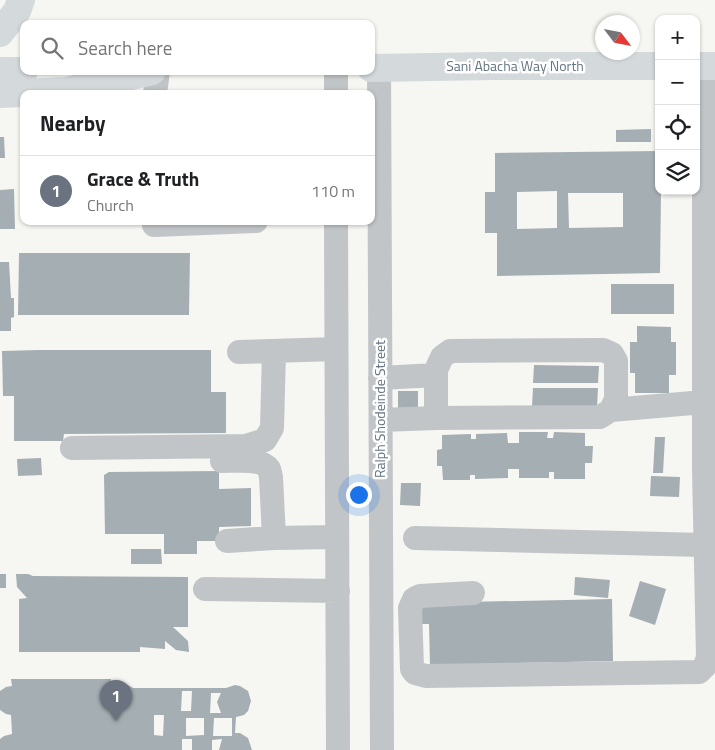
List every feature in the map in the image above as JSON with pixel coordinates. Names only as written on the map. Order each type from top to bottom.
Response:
[{"type":"highway","points":[[0,34],[22,0]]},
{"type":"highway","name":"Sani Abacha Way North","points":[[375,68],[655,66]]},
{"type":"highway","points":[[0,71],[20,71]]},
{"type":"highway","points":[[71,90],[135,75]]},
{"type":"highway","points":[[0,94],[20,93]]},
{"type":"street","points":[[472,593],[420,596],[414,599],[410,608],[412,668],[415,673],[426,676],[699,672],[705,666],[708,657],[705,545],[709,470],[704,402],[705,66]]},
{"type":"street","name":"Ralph Shodeinde Street","points":[[375,68],[381,420],[382,750]]},
{"type":"street","points":[[156,90],[157,75]]},
{"type":"street","points":[[336,75],[336,90]]},
{"type":"street","points":[[336,225],[338,750]]},
{"type":"street","points":[[239,352],[336,349]]},
{"type":"street","points":[[436,418],[436,370],[442,357],[450,351],[603,350],[612,354],[616,361],[616,399],[611,410]]},
{"type":"street","points":[[72,448],[246,446],[265,440],[272,428],[274,351]]},
{"type":"street","points":[[380,378],[436,375]]},
{"type":"street","points":[[381,420],[600,417],[611,410],[704,402]]},
{"type":"street","points":[[93,459],[253,461],[262,464],[268,468],[271,476],[274,538]]},
{"type":"street","points":[[227,541],[337,537]]},
{"type":"street","points":[[415,538],[705,545]]},
{"type":"street","points":[[205,590],[338,591]]},
{"type":"building","points":[[651,129],[651,142],[616,142],[616,130]]},
{"type":"building","points":[[0,137],[4,137],[5,158],[0,158]]},
{"type":"building","points":[[655,151],[655,195],[661,195],[660,273],[497,276],[497,233],[485,233],[485,192],[495,192],[495,153]],"holes":[[[557,191],[557,228],[517,229],[517,192]],[[568,193],[623,193],[623,227],[569,228]]]},
{"type":"building","points":[[14,189],[15,229],[0,229],[0,190]]},
{"type":"building","points":[[19,253],[190,253],[189,315],[18,315]]},
{"type":"building","points":[[0,262],[9,262],[11,298],[14,298],[14,317],[11,318],[11,331],[0,331]]},
{"type":"building","points":[[611,284],[674,284],[674,314],[611,314]]},
{"type":"building","points":[[637,326],[671,327],[671,342],[676,342],[676,375],[669,375],[669,393],[635,393],[635,373],[630,373],[630,342],[637,342]]},
{"type":"building","points":[[211,350],[211,392],[226,392],[226,433],[64,434],[63,441],[14,441],[14,396],[3,396],[2,351]]},
{"type":"building","points":[[534,365],[599,366],[598,383],[533,383]]},
{"type":"building","points":[[533,388],[598,388],[597,407],[532,406]]},
{"type":"building","points":[[398,391],[418,391],[418,413],[398,413]]},
{"type":"building","points":[[519,432],[548,432],[547,438],[553,438],[554,432],[585,433],[585,446],[593,446],[592,463],[585,463],[585,479],[554,479],[554,472],[549,472],[549,478],[519,478],[519,469],[508,469],[508,478],[475,479],[475,475],[470,475],[470,480],[443,480],[442,466],[437,466],[437,450],[442,449],[442,435],[471,434],[471,439],[476,439],[476,434],[507,433],[508,443],[519,443]]},
{"type":"building","points":[[655,437],[665,437],[663,473],[653,473]]},
{"type":"building","points":[[41,458],[42,475],[18,476],[17,459]]},
{"type":"building","points":[[219,471],[219,489],[251,488],[251,526],[219,527],[219,541],[197,541],[197,554],[164,554],[164,534],[105,534],[104,475],[109,472]]},
{"type":"building","points":[[651,476],[680,477],[679,497],[650,496]]},
{"type":"building","points":[[401,483],[421,483],[420,506],[400,505]]},
{"type":"building","points":[[131,549],[161,549],[162,564],[131,564]]},
{"type":"building","points":[[0,574],[6,574],[6,588],[0,588]]},
{"type":"building","points":[[16,574],[33,576],[188,577],[188,627],[173,627],[188,641],[189,652],[176,650],[165,641],[165,649],[140,647],[140,652],[19,652],[19,599],[27,598],[17,587]]},
{"type":"building","points":[[575,577],[610,580],[608,598],[574,595]]},
{"type":"building","points":[[640,581],[666,589],[655,625],[629,616]]},
{"type":"building","points":[[612,599],[613,661],[430,665],[429,624],[418,624],[418,603]]},
{"type":"building","points":[[11,679],[111,679],[111,690],[116,685],[121,684],[126,684],[133,688],[226,688],[235,685],[240,686],[248,691],[251,701],[248,711],[244,715],[236,717],[235,733],[240,733],[248,738],[252,750],[219,750],[222,739],[212,740],[212,750],[192,750],[192,739],[182,739],[182,750],[0,750],[0,739],[12,734],[11,715],[0,710],[0,691],[12,686]],"holes":[[[182,691],[192,691],[191,711],[181,711]],[[211,693],[221,693],[217,702],[221,713],[210,713]],[[154,715],[164,715],[163,736],[154,735]],[[186,718],[204,718],[204,735],[186,736]],[[214,718],[232,718],[232,736],[213,736]]]},
{"type":"place","name":"Grace & Truth","points":[[116,721]]}]
